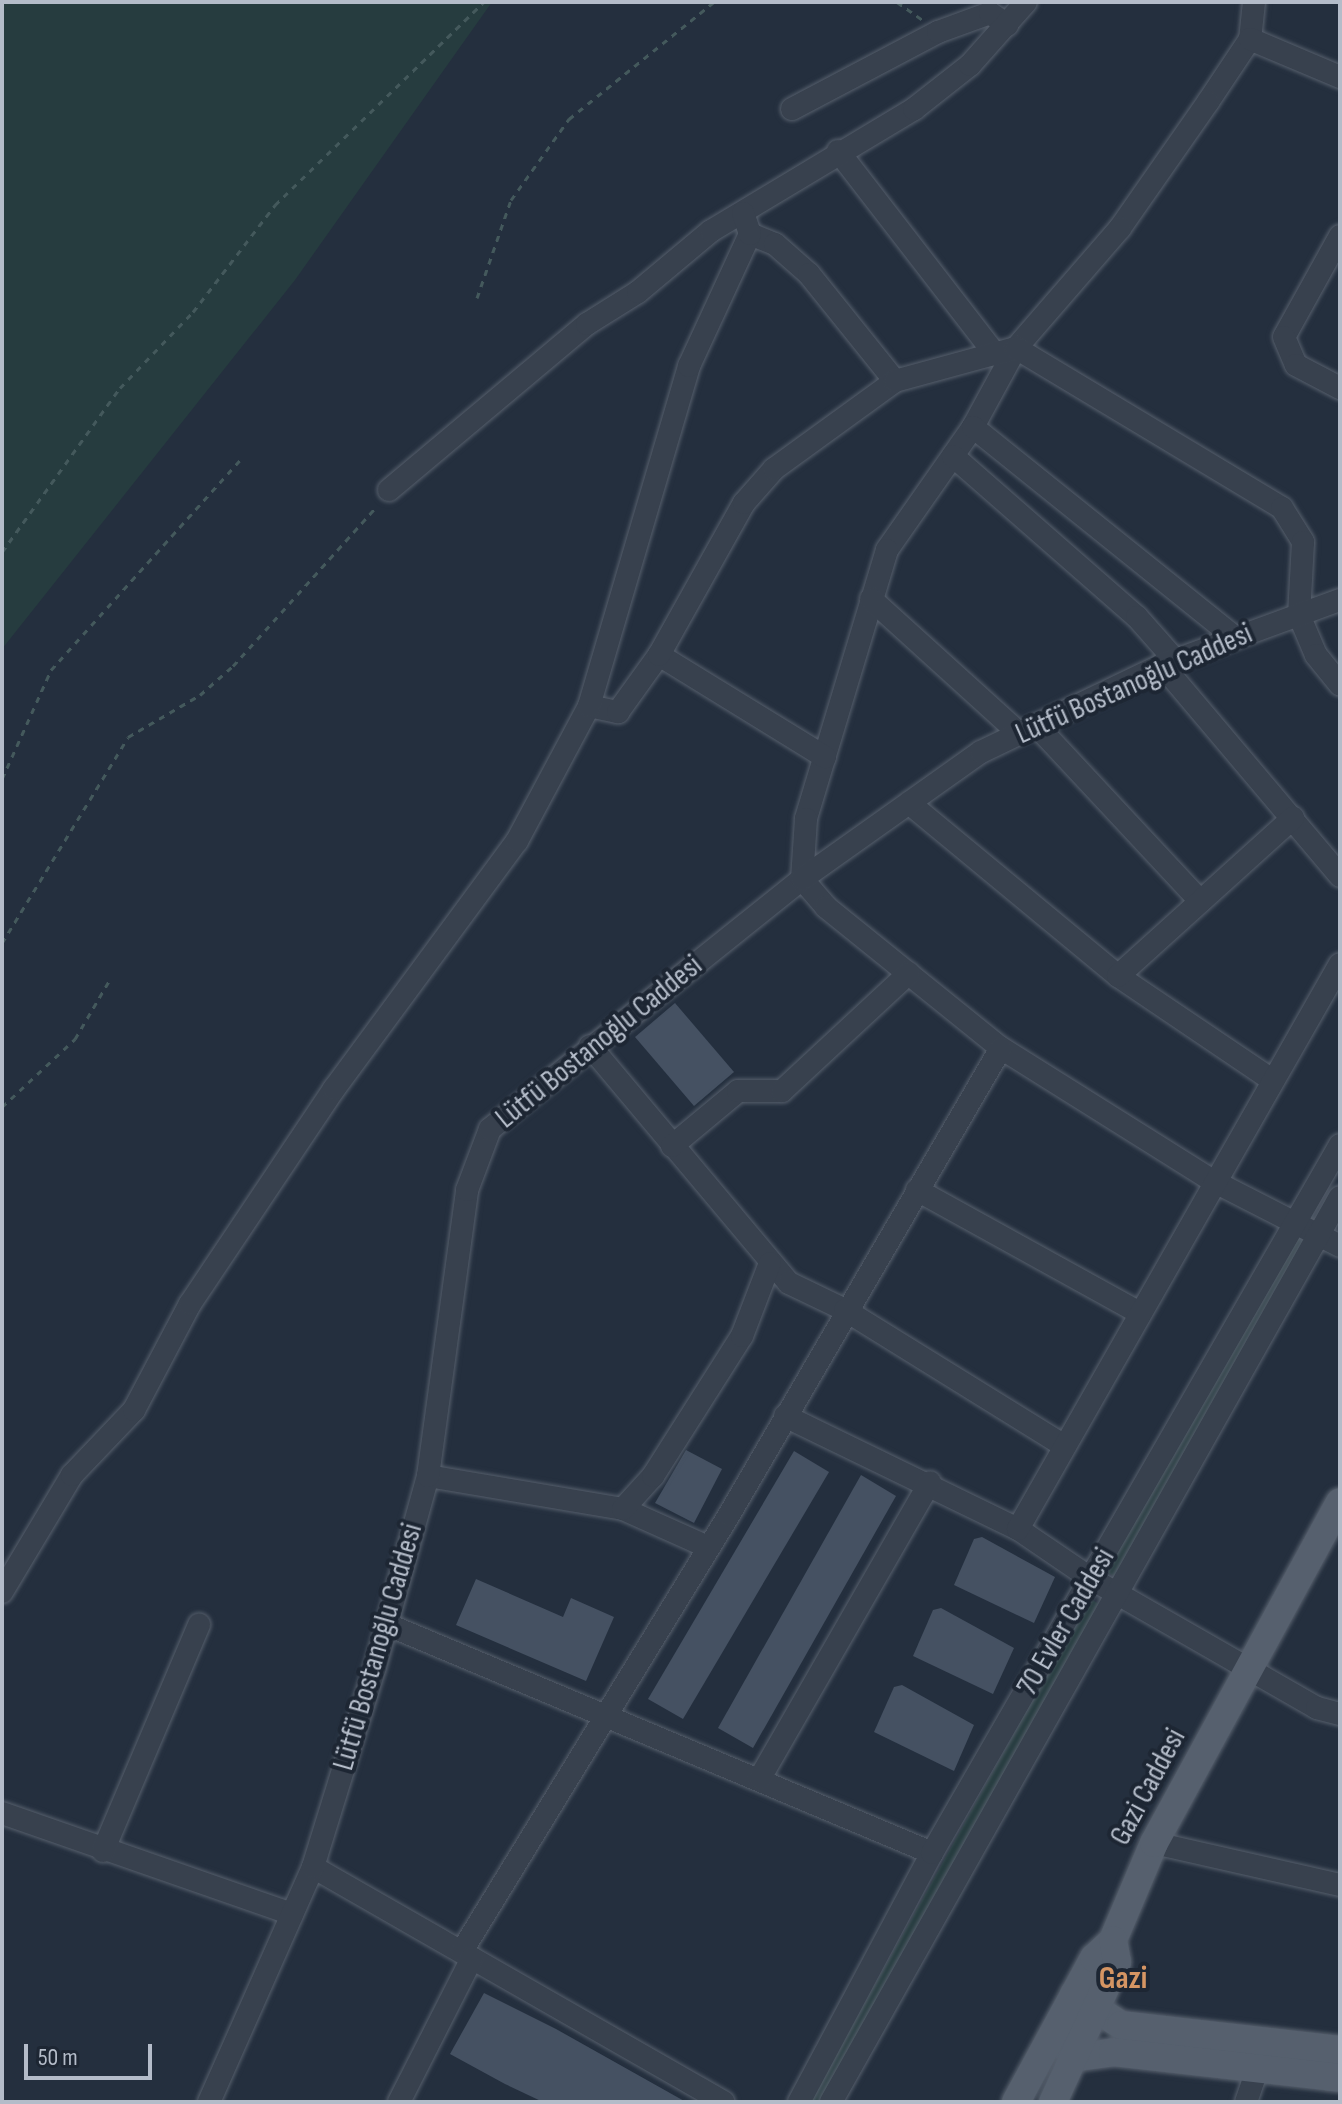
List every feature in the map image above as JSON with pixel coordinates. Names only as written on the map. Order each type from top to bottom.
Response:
[{"type":"main road","name":"Gazi Caddesi","points":[[1016,2102],[1094,1958],[1113,1940],[1154,1843],[1340,1502]]},
{"type":"main road","points":[[1053,2102],[1079,2057],[1099,2012],[1117,1962],[1113,1940]]},
{"type":"main road","points":[[1074,1994],[1121,2025],[1340,2050]]},
{"type":"main road","points":[[1052,2038],[1079,2057],[1113,2052],[1340,2078]]},
{"type":"street","points":[[389,490],[587,324],[747,223],[838,151],[914,109],[1007,25],[1026,2]]},
{"type":"street","points":[[1254,2],[1250,39],[1120,228],[1006,351],[973,427],[887,550],[806,819],[802,879],[826,907],[1001,1048],[1215,1182],[1320,1232],[1340,1246]]},
{"type":"street","points":[[792,109],[938,32],[990,13],[1007,25]]},
{"type":"street","points":[[1250,39],[1340,77]]},
{"type":"street","points":[[838,151],[1006,351],[1282,508],[1303,542],[1299,615],[1316,655],[1340,685]]},
{"type":"street","points":[[747,223],[809,274],[895,381]]},
{"type":"street","points":[[2,1591],[72,1475],[134,1410],[190,1304],[351,1066],[517,841],[589,706],[689,366],[747,223]]},
{"type":"street","points":[[1340,236],[1284,337],[1296,365],[1340,388]]},
{"type":"street","points":[[589,706],[618,712],[659,655],[744,503],[774,469],[895,381],[1006,351]]},
{"type":"street","points":[[973,427],[1234,637]]},
{"type":"street","points":[[953,456],[1126,607],[1340,876]]},
{"type":"street","points":[[871,599],[1027,729],[1200,901]]},
{"type":"street","name":"Lütfü Bostanoğlu Caddesi","points":[[209,2102],[313,1867],[386,1624],[428,1476],[464,1211],[479,1148],[504,1114],[802,879],[909,803],[1027,729],[1169,662],[1340,600]]},
{"type":"street","points":[[659,655],[825,757]]},
{"type":"street","points":[[909,803],[1118,976],[1272,1080]]},
{"type":"street","points":[[1118,976],[1293,818]]},
{"type":"street","points":[[1018,1529],[1340,964]]},
{"type":"street","points":[[672,1146],[738,1091],[782,1091],[909,973]]},
{"type":"street","points":[[590,1046],[789,1283],[845,1310],[1064,1446]]},
{"type":"street","points":[[399,2102],[467,1954],[1001,1048]]},
{"type":"street","name":"70 Evler Caddesi","points":[[799,2102],[932,1853],[1340,1145]]},
{"type":"street","points":[[917,1190],[1140,1313]]},
{"type":"street","name":"70 Evler Caddesi","points":[[831,2102],[1340,1197]]},
{"type":"street","points":[[623,1509],[653,1476],[742,1336],[770,1263]]},
{"type":"street","points":[[785,1416],[930,1482],[1018,1529],[1090,1578],[1317,1708],[1340,1714]]},
{"type":"street","points":[[428,1476],[623,1509],[708,1547]]},
{"type":"street","points":[[760,1778],[930,1482]]},
{"type":"street","points":[[386,1624],[608,1712],[932,1853]]},
{"type":"street","points":[[103,1851],[199,1625]]},
{"type":"street","points":[[2,1813],[103,1851],[292,1914]]},
{"type":"street","points":[[1154,1843],[1340,1885]]},
{"type":"street","points":[[313,1867],[723,2102]]},
{"type":"street","points":[[1246,2102],[1258,2068]]},
{"type":"path","points":[[2,552],[120,388],[193,312],[275,205],[484,2]]},
{"type":"path","points":[[477,298],[511,200],[569,119],[714,2]]},
{"type":"path","points":[[897,2],[938,32]]},
{"type":"path","points":[[2,779],[51,670],[240,460]]},
{"type":"path","points":[[2,943],[128,737],[200,695],[233,666],[357,533],[389,490]]},
{"type":"path","points":[[2,1107],[75,1039],[109,981]]},
{"type":"green space","points":[[2,2],[492,2],[295,280],[2,649]]},
{"type":"green space","points":[[1295,1236],[1305,1240],[1114,1576],[1104,1571]]},
{"type":"green space","points":[[1089,1598],[1099,1604],[820,2102],[810,2102]]},
{"type":"building","points":[[675,1003],[734,1072],[694,1106],[635,1037]]},
{"type":"building","points":[[686,1450],[722,1469],[694,1523],[655,1503]]},
{"type":"building","points":[[794,1451],[829,1472],[683,1719],[648,1699]]},
{"type":"building","points":[[861,1475],[896,1496],[753,1748],[718,1728]]},
{"type":"building","points":[[982,1537],[1055,1577],[1034,1623],[954,1585],[974,1539]]},
{"type":"building","points":[[476,1579],[563,1617],[571,1598],[614,1617],[586,1681],[456,1625]]},
{"type":"building","points":[[941,1608],[1014,1648],[993,1694],[913,1656],[933,1610]]},
{"type":"building","points":[[902,1685],[974,1725],[954,1771],[874,1732],[894,1687]]},
{"type":"building","points":[[484,1993],[556,2029],[686,2102],[543,2102],[505,2084],[450,2054]]},
{"type":"district","name":"Gazi","points":[[1123,1979]]}]
